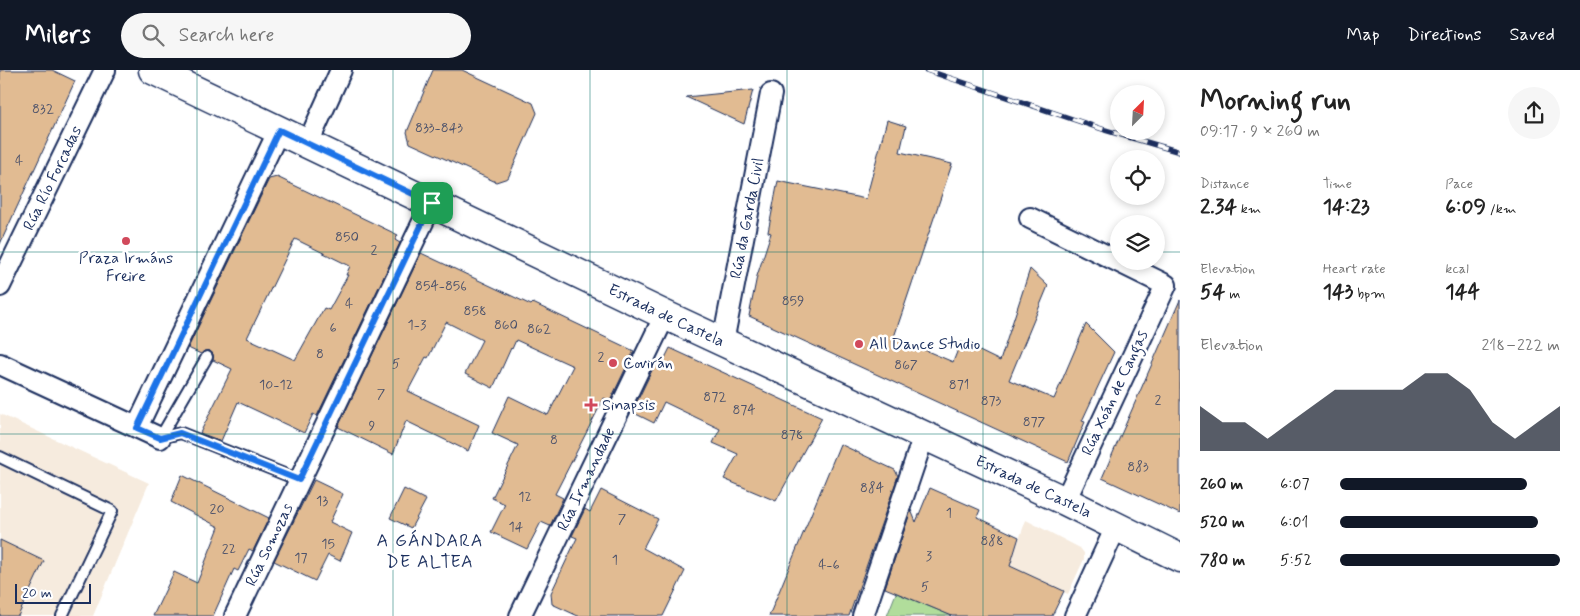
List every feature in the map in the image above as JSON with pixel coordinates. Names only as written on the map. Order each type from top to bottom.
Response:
[{"type":"main road","name":"Estrada de Castela","points":[[153,70],[665,315],[1065,501],[1180,558]]},
{"type":"street","name":"Rúa Río Forcadas","points":[[0,286],[105,70]]},
{"type":"street","points":[[308,143],[341,70]]},
{"type":"street","name":"Rúa da Garda Civil","points":[[724,342],[771,94]]},
{"type":"street","points":[[137,428],[279,130]]},
{"type":"street","name":"Rúa Somozas","points":[[235,616],[432,203]]},
{"type":"street","name":"Rúa Xoán de Cangas","points":[[1030,218],[1173,288],[1065,501]]},
{"type":"street","name":"Rúa Irmandade","points":[[526,614],[665,315]]},
{"type":"street","points":[[0,364],[160,438]]},
{"type":"street","points":[[863,616],[924,435]]},
{"type":"street","points":[[1074,616],[1116,527]]},
{"type":"lane","points":[[160,438],[208,357]]},
{"type":"lane","points":[[160,438],[180,433],[299,480]]},
{"type":"lane","points":[[0,456],[112,511],[62,616]]},
{"type":"shaded area","points":[[0,414],[149,483],[93,616],[0,616]]},
{"type":"shaded area","points":[[1026,520],[1080,548],[1084,553],[1084,559],[1068,594],[1009,567]]},
{"type":"green space","points":[[896,593],[950,615],[951,616],[887,616]]},
{"type":"building","points":[[0,70],[52,70],[75,81],[0,244]]},
{"type":"building","points":[[433,70],[462,70],[533,103],[537,113],[508,178],[496,182],[410,143],[407,132]]},
{"type":"building","points":[[753,90],[744,124],[686,97]]},
{"type":"building","points":[[887,120],[906,126],[900,152],[952,164],[894,337],[953,362],[961,342],[1000,361],[1030,269],[1048,286],[1009,380],[1054,399],[1086,324],[1114,352],[1082,421],[1085,422],[1068,462],[749,316],[757,276],[771,233],[768,232],[778,181],[866,199]]},
{"type":"building","points":[[277,177],[398,235],[395,240],[400,243],[317,416],[313,414],[304,433],[238,402],[221,441],[200,433],[232,369],[213,360],[213,354],[210,351],[204,351],[201,354],[188,348],[269,179]],"holes":[[[295,239],[350,266],[346,275],[348,275],[329,310],[324,308],[295,360],[247,338]]]},
{"type":"building","points":[[421,253],[634,351],[610,401],[604,398],[555,494],[563,498],[550,526],[541,522],[527,549],[491,532],[505,504],[492,498],[518,445],[492,433],[509,396],[548,415],[573,366],[516,340],[493,388],[465,374],[482,340],[446,322],[428,358],[426,357],[408,391],[479,425],[468,451],[406,421],[393,454],[338,427]]},
{"type":"building","points":[[1180,300],[1180,514],[1102,478]]},
{"type":"building","points":[[670,348],[822,418],[776,501],[724,479],[738,454],[713,443],[720,429],[664,402],[654,423],[632,412],[656,362],[662,364]]},
{"type":"building","points":[[840,444],[895,470],[898,476],[849,616],[769,616]]},
{"type":"building","points":[[182,475],[269,518],[253,551],[249,549],[238,571],[234,569],[213,616],[153,616],[174,572],[197,583],[219,527],[171,502]]},
{"type":"building","points":[[314,480],[343,494],[330,522],[352,533],[340,561],[328,555],[315,581],[274,561]]},
{"type":"building","points":[[930,488],[980,510],[977,517],[1019,537],[1010,566],[1064,591],[1052,616],[952,616],[885,588],[911,510],[916,522]]},
{"type":"building","points":[[404,489],[426,500],[411,528],[390,518]]},
{"type":"building","points":[[601,490],[658,519],[643,548],[685,571],[663,616],[578,616],[552,604],[551,593],[577,538],[572,536],[585,509],[590,512]]},
{"type":"building","points":[[0,540],[44,561],[18,616],[0,616]]},
{"type":"railway","points":[[926,70],[1105,130],[1180,152]]},
{"type":"place","name":"Praza Irmáns Freire","points":[[126,241]]},
{"type":"place","name":"All Dance Studio","points":[[859,344]]},
{"type":"place","name":"Covirán","points":[[613,363]]},
{"type":"place","name":"Sinapsis","points":[[591,405]]},
{"type":"district","name":"A GÁNDARA DE ALTEA","points":[[430,551]]},
{"type":"route","points":[[279,130],[432,203],[299,480],[180,433],[160,438],[137,428],[279,130]]}]
